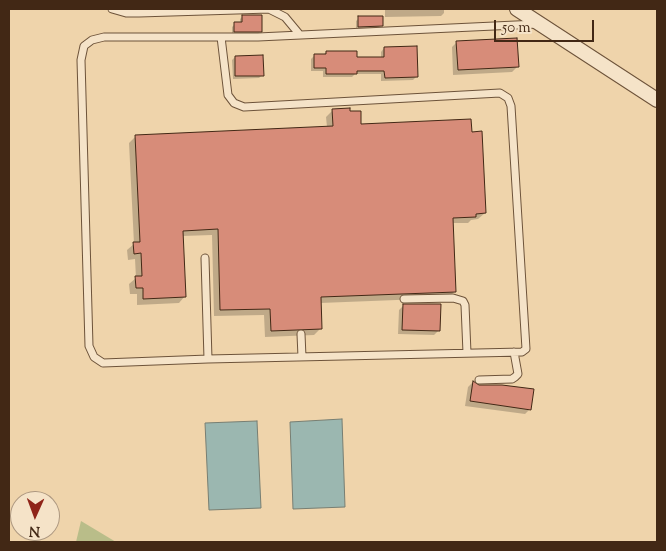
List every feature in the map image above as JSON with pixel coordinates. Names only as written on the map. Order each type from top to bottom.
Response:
[{"type":"street","points":[[517,9],[657,100]]},
{"type":"lane","points":[[112,9],[138,14],[269,9],[277,11],[285,17],[300,35]]},
{"type":"lane","points":[[221,38],[228,94],[234,103],[244,107],[500,93],[508,98],[511,106],[526,349],[522,352],[103,363],[94,357],[89,346],[81,60],[84,46],[92,40],[104,37],[221,38],[540,24]]},
{"type":"lane","points":[[204,258],[208,359]]},
{"type":"lane","points":[[404,299],[454,298],[463,301],[465,305],[468,353]]},
{"type":"lane","points":[[301,334],[302,357]]},
{"type":"lane","points":[[479,380],[515,378],[518,374],[514,352]]},
{"type":"green space","points":[[81,521],[116,542],[76,542]]},
{"type":"water","points":[[342,419],[345,507],[293,509],[290,422]]},
{"type":"water","points":[[257,421],[261,508],[209,510],[205,423]]},
{"type":"building","points":[[242,15],[262,15],[262,32],[234,32],[234,22],[242,22]]},
{"type":"building","points":[[358,16],[383,16],[383,26],[358,27]]},
{"type":"building","points":[[517,38],[519,67],[458,70],[456,41]]},
{"type":"building","points":[[417,46],[418,77],[385,78],[384,71],[357,71],[357,74],[326,74],[326,68],[314,68],[314,54],[326,54],[326,51],[357,51],[357,57],[384,57],[384,47]]},
{"type":"building","points":[[263,55],[264,76],[235,76],[235,56]]},
{"type":"building","points":[[350,108],[350,111],[361,111],[361,124],[471,119],[472,132],[482,131],[486,213],[476,214],[476,217],[453,218],[456,292],[321,297],[322,329],[271,331],[270,309],[220,310],[218,229],[183,231],[186,297],[143,299],[143,288],[136,288],[135,276],[142,276],[141,253],[134,254],[133,242],[140,242],[135,135],[333,126],[332,109]]},
{"type":"building","points":[[403,304],[441,304],[440,331],[402,330]]},
{"type":"building","points":[[473,381],[479,385],[502,385],[534,389],[531,410],[470,401]]}]
